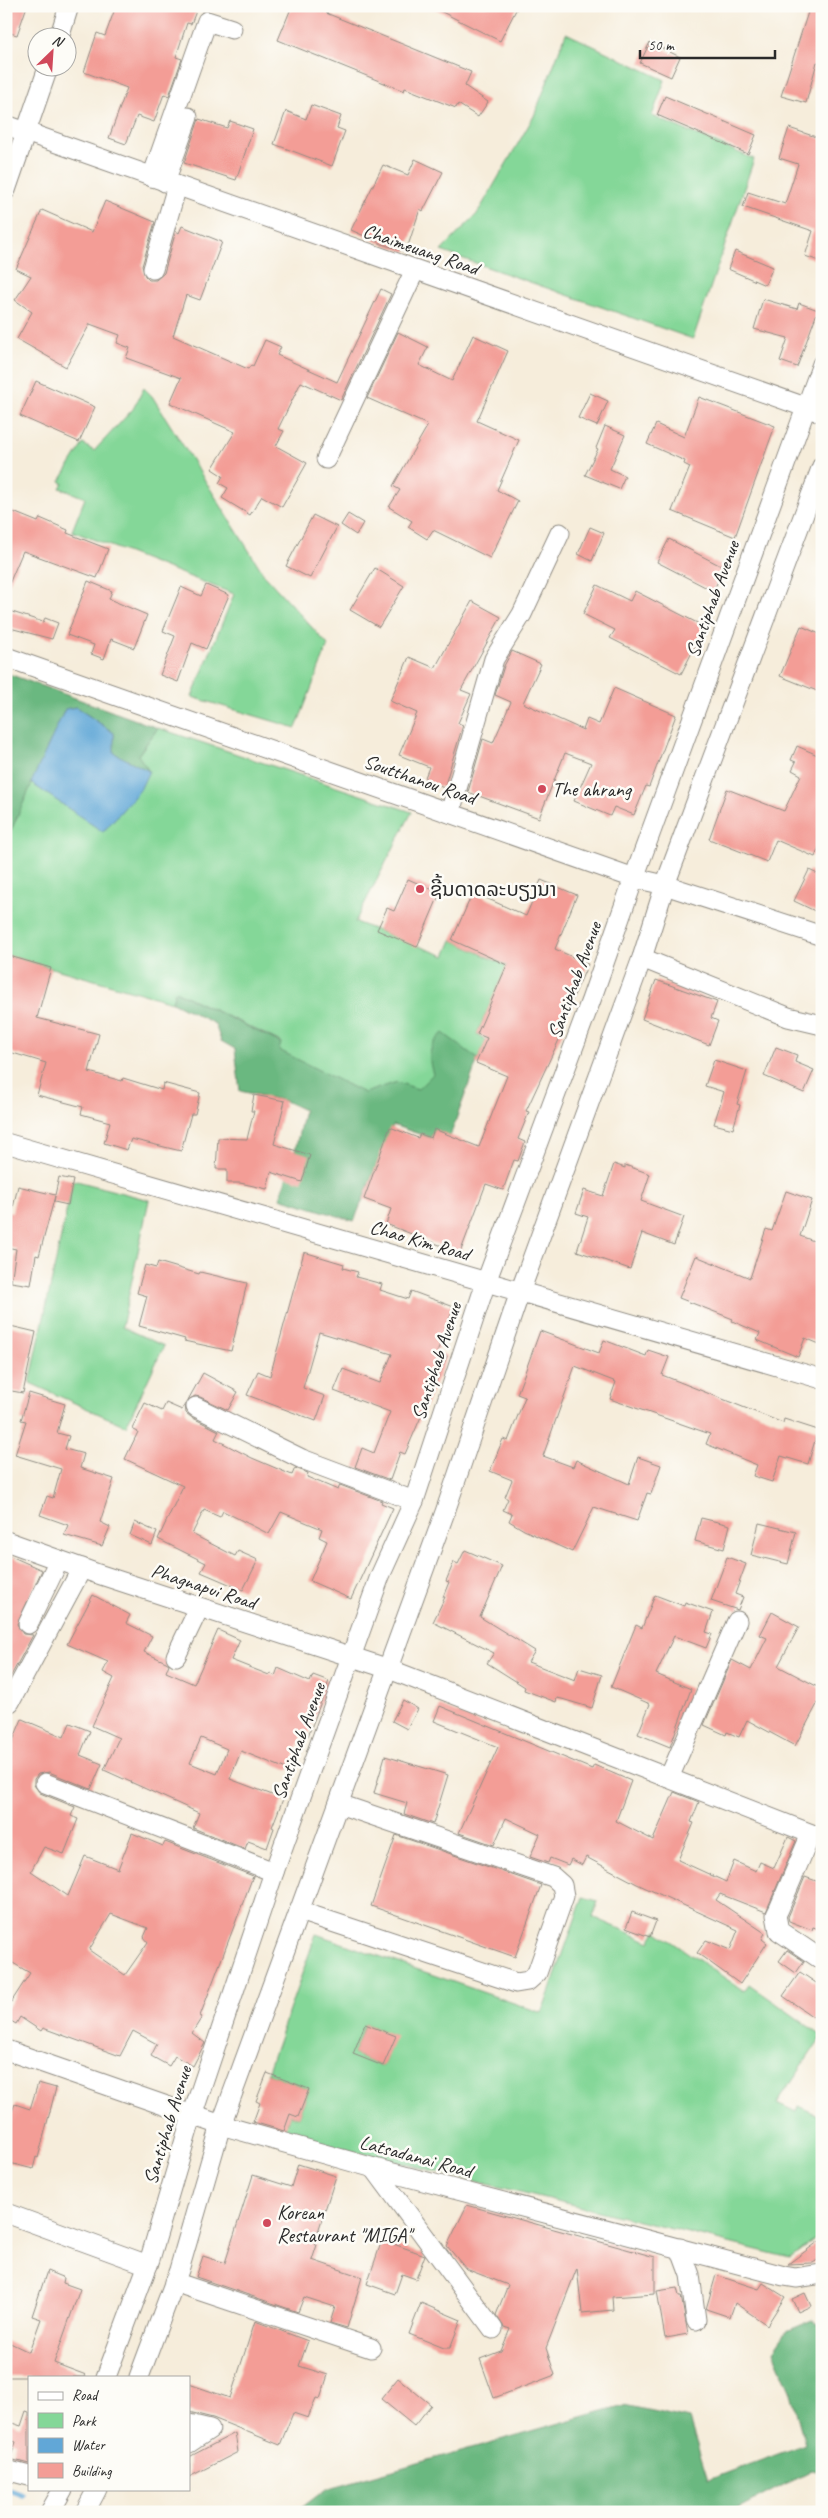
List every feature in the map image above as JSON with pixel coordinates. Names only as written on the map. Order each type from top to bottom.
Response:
[{"type":"street","points":[[62,28],[69,6]]},
{"type":"street","points":[[152,269],[165,182],[206,21],[232,29]]},
{"type":"street","points":[[6,190],[45,78]]},
{"type":"street","points":[[165,182],[188,117]]},
{"type":"street","name":"Chaimeuang Road","points":[[6,125],[814,410]]},
{"type":"street","points":[[326,459],[415,270]]},
{"type":"street","name":"Santiphab Avenue","points":[[106,2376],[148,2265],[192,2116],[274,1872],[380,1576],[414,1501],[486,1282],[592,1000],[634,878],[814,410],[822,364]]},
{"type":"street","points":[[139,2376],[174,2282],[221,2125],[389,1669],[520,1292],[642,958],[666,885],[822,466]]},
{"type":"street","points":[[450,812],[494,659],[522,614],[560,533]]},
{"type":"street","name":"Soutthanou Road","points":[[6,657],[634,878],[666,885],[822,936]]},
{"type":"street","points":[[642,958],[788,1017],[822,1025]]},
{"type":"street","name":"Chao Kim Road","points":[[6,1143],[822,1379]]},
{"type":"street","points":[[196,1407],[302,1459],[414,1501]]},
{"type":"street","name":"Phagnapui Road","points":[[6,1541],[199,1608],[389,1669],[817,1836]]},
{"type":"street","points":[[28,1624],[59,1560]]},
{"type":"street","points":[[6,1704],[10,1702],[82,1568]]},
{"type":"street","points":[[176,1656],[199,1608]]},
{"type":"street","points":[[669,1778],[737,1621]]},
{"type":"street","points":[[45,1783],[274,1872]]},
{"type":"street","points":[[299,1911],[516,1983],[528,1981],[537,1973],[564,1896],[562,1885],[553,1877],[339,1804]]},
{"type":"street","points":[[817,1836],[779,1909],[776,1921],[782,1933],[822,1960]]},
{"type":"street","name":"Latsadanai Road","points":[[6,2050],[192,2116],[374,2168],[784,2276],[796,2278],[822,2274]]},
{"type":"street","points":[[374,2168],[494,2329]]},
{"type":"street","points":[[6,2213],[148,2265]]},
{"type":"street","points":[[680,2248],[690,2275],[696,2320]]},
{"type":"street","points":[[174,2282],[371,2348]]},
{"type":"street","points":[[190,2424],[210,2429],[190,2442]]},
{"type":"street","points":[[6,2470],[28,2476]]},
{"type":"street","points":[[50,2512],[62,2490]]},
{"type":"street","points":[[85,2512],[96,2490]]},
{"type":"green space","points":[[566,33],[665,80],[652,116],[754,159],[693,339],[441,251],[477,214],[534,116]]},
{"type":"green space","points":[[144,388],[152,396],[265,576],[328,645],[296,728],[192,697],[234,594],[72,531],[85,498],[60,488],[63,483],[60,481],[83,444],[94,451],[133,409]]},
{"type":"green space","points":[[6,673],[158,728],[138,755],[149,771],[113,753],[114,733],[76,707],[65,709],[6,842]]},
{"type":"green space","points":[[158,728],[412,812],[355,922],[445,956],[452,940],[507,966],[477,1034],[486,1041],[476,1063],[431,1138],[393,1125],[274,1064],[281,1042],[175,991],[172,1002],[6,955],[6,842],[31,783],[103,831],[138,755]]},
{"type":"green space","points":[[175,991],[281,1043],[279,1050],[364,1093],[397,1082],[418,1089],[433,1074],[430,1062],[432,1046],[443,1033],[478,1059],[450,1136],[434,1129],[431,1138],[393,1125],[354,1221],[280,1198],[295,1151],[304,1110],[285,1101],[240,1091],[235,1049],[221,1041],[215,1024],[172,1002]]},
{"type":"green space","points":[[73,1180],[149,1200],[122,1327],[164,1346],[126,1426],[30,1383]]},
{"type":"green space","points":[[583,1897],[598,1901],[593,1917],[650,1942],[656,1931],[744,1991],[749,1984],[822,2036],[777,2103],[796,2112],[798,2106],[822,2117],[822,2234],[790,2258],[283,2134],[290,2114],[298,2117],[309,2089],[267,2073],[316,1934],[542,2013]],"holes":[[[365,2024],[395,2036],[383,2066],[353,2054]]]},
{"type":"green space","points":[[813,2320],[822,2328],[822,2472],[812,2470],[732,2512],[296,2512],[326,2489],[624,2405],[689,2419],[708,2480],[805,2444],[791,2393],[773,2351],[787,2331]]},
{"type":"water","points":[[76,707],[114,733],[114,753],[149,771],[140,790],[103,832],[31,783],[65,709]]},
{"type":"building","points":[[6,6],[27,6],[17,35],[6,32]]},
{"type":"building","points":[[116,6],[198,6],[191,24],[187,23],[176,57],[182,59],[169,96],[164,94],[154,122],[137,116],[126,144],[109,138],[127,88],[84,72],[97,33],[105,36]]},
{"type":"building","points":[[292,6],[329,6],[326,13],[471,72],[465,86],[488,102],[478,117],[458,104],[456,108],[405,88],[404,91],[278,40]]},
{"type":"building","points":[[430,6],[518,6],[500,41]]},
{"type":"building","points":[[810,6],[822,6],[822,64],[817,62],[806,103],[781,96]]},
{"type":"building","points":[[650,42],[680,57],[671,77],[640,63]]},
{"type":"building","points":[[665,96],[756,135],[748,154],[657,115]]},
{"type":"building","points":[[311,105],[341,116],[337,128],[345,131],[332,166],[274,144],[286,111],[306,119]]},
{"type":"building","points":[[199,119],[227,128],[230,121],[253,129],[236,180],[184,163]]},
{"type":"building","points":[[789,128],[822,139],[822,262],[805,256],[813,231],[743,207],[748,192],[785,204],[798,164],[779,158]]},
{"type":"building","points":[[415,159],[443,172],[423,211],[420,209],[406,252],[351,230],[383,165],[408,175]]},
{"type":"building","points":[[105,201],[155,222],[142,266],[145,276],[149,280],[156,280],[164,273],[176,231],[179,233],[182,226],[222,242],[200,300],[186,295],[173,336],[248,369],[251,365],[253,366],[265,340],[281,347],[277,355],[337,382],[381,289],[391,294],[341,400],[301,382],[278,429],[284,431],[276,446],[307,463],[282,507],[262,496],[250,515],[222,498],[228,488],[219,483],[223,476],[212,469],[235,432],[170,403],[181,378],[126,358],[130,348],[117,343],[120,335],[90,324],[66,367],[17,339],[32,312],[15,300],[31,276],[16,269],[42,210],[92,232]]},
{"type":"building","points":[[735,251],[773,267],[765,285],[728,269]]},
{"type":"building","points":[[763,299],[797,309],[799,303],[818,310],[797,367],[780,361],[788,338],[754,329]]},
{"type":"building","points":[[398,332],[428,347],[419,365],[452,381],[473,335],[508,351],[477,421],[519,440],[497,490],[518,501],[490,558],[433,530],[427,539],[408,527],[412,521],[389,507],[400,490],[393,486],[428,425],[367,398]]},
{"type":"building","points":[[36,381],[95,407],[79,442],[20,416]]},
{"type":"building","points":[[590,393],[608,401],[597,426],[578,418]]},
{"type":"building","points":[[699,397],[775,426],[735,537],[672,511],[690,467],[684,464],[685,461],[647,444],[656,424],[684,437]]},
{"type":"building","points":[[605,426],[625,435],[610,469],[625,476],[619,489],[585,475],[598,449],[596,448]]},
{"type":"building","points":[[11,511],[38,522],[40,518],[68,530],[67,533],[108,549],[97,578],[23,551],[6,591],[6,522]]},
{"type":"building","points":[[348,514],[363,523],[356,535],[341,525]]},
{"type":"building","points":[[313,515],[337,527],[310,578],[286,566]]},
{"type":"building","points":[[590,527],[604,533],[592,561],[578,554]]},
{"type":"building","points":[[669,539],[725,568],[713,591],[657,562]]},
{"type":"building","points":[[375,568],[404,586],[379,627],[350,610]]},
{"type":"building","points":[[88,581],[112,591],[109,599],[147,615],[134,648],[111,639],[104,659],[91,654],[94,645],[67,635]]},
{"type":"building","points":[[206,585],[229,595],[206,649],[192,643],[178,682],[160,675],[175,636],[163,631],[181,587],[201,596]]},
{"type":"building","points":[[597,585],[630,601],[635,591],[705,627],[681,674],[610,638],[615,630],[583,614]]},
{"type":"building","points":[[472,601],[501,617],[461,690],[471,694],[458,723],[463,725],[444,788],[424,780],[429,767],[399,755],[417,713],[390,701],[409,657],[435,668]]},
{"type":"building","points":[[6,610],[43,622],[45,618],[58,623],[52,639],[6,627]]},
{"type":"building","points":[[801,626],[822,635],[822,693],[780,676]]},
{"type":"building","points":[[512,651],[541,664],[523,703],[583,730],[587,719],[599,724],[614,688],[676,715],[649,787],[646,786],[634,815],[614,807],[610,816],[574,801],[591,763],[565,753],[539,818],[468,792],[483,739],[493,743],[511,702],[495,695],[504,666]]},
{"type":"building","points":[[797,746],[822,757],[822,841],[815,857],[776,840],[767,862],[709,839],[727,789],[784,811],[801,775],[792,770],[796,762],[791,760]]},
{"type":"building","points":[[809,870],[822,876],[822,903],[817,912],[794,901]]},
{"type":"building","points":[[408,879],[440,893],[417,947],[377,930],[387,908],[394,911]]},
{"type":"building","points":[[541,880],[577,895],[555,949],[588,964],[560,1027],[564,1029],[526,1111],[529,1112],[518,1139],[525,1142],[518,1161],[514,1160],[503,1190],[486,1184],[460,1253],[386,1224],[391,1209],[364,1199],[390,1127],[418,1138],[420,1134],[431,1138],[434,1129],[479,1147],[507,1076],[476,1063],[487,1038],[477,1034],[507,965],[452,940],[473,892],[526,916]]},
{"type":"building","points":[[6,955],[51,968],[37,1018],[99,1034],[89,1072],[122,1081],[123,1078],[162,1090],[163,1083],[200,1093],[195,1114],[191,1114],[181,1151],[131,1139],[127,1150],[104,1143],[110,1122],[81,1114],[83,1107],[37,1095],[46,1063],[6,1051]]},
{"type":"building","points":[[656,980],[717,1002],[711,1018],[718,1021],[709,1045],[642,1019]]},
{"type":"building","points":[[776,1047],[797,1055],[795,1062],[814,1070],[804,1093],[764,1076]]},
{"type":"building","points":[[714,1060],[747,1071],[737,1104],[740,1105],[733,1129],[714,1124],[724,1092],[705,1086]]},
{"type":"building","points":[[254,1095],[285,1101],[274,1144],[310,1155],[302,1182],[271,1172],[267,1189],[240,1183],[227,1183],[227,1169],[216,1169],[218,1138],[247,1139],[254,1111],[251,1111]]},
{"type":"building","points":[[614,1164],[625,1168],[625,1165],[650,1174],[641,1201],[684,1217],[674,1245],[642,1233],[630,1269],[577,1251],[588,1217],[576,1213],[584,1190],[603,1196]]},
{"type":"building","points":[[59,1177],[73,1180],[68,1205],[54,1202],[55,1196],[39,1256],[36,1255],[31,1285],[11,1282],[16,1249],[6,1247],[6,1211],[12,1212],[18,1186],[55,1195]]},
{"type":"building","points":[[786,1191],[812,1200],[800,1236],[822,1244],[822,1345],[805,1338],[798,1357],[757,1340],[760,1333],[732,1321],[733,1319],[679,1298],[696,1256],[750,1278],[766,1229],[772,1231]]},
{"type":"building","points":[[304,1252],[344,1264],[343,1268],[358,1272],[356,1277],[382,1284],[380,1290],[408,1299],[411,1291],[454,1307],[437,1352],[447,1356],[405,1454],[400,1452],[390,1480],[355,1467],[362,1448],[374,1453],[390,1412],[334,1391],[343,1369],[380,1383],[392,1354],[319,1332],[303,1388],[325,1396],[316,1421],[247,1395],[258,1371],[270,1376]]},
{"type":"building","points":[[158,1262],[199,1274],[200,1272],[247,1283],[231,1351],[184,1341],[185,1339],[139,1326],[147,1296],[137,1293],[145,1265],[156,1268]]},
{"type":"building","points":[[6,1325],[36,1332],[23,1393],[6,1390]]},
{"type":"building","points":[[540,1331],[599,1353],[604,1340],[646,1356],[648,1350],[669,1357],[662,1375],[783,1423],[784,1419],[818,1430],[808,1464],[781,1456],[772,1482],[753,1476],[757,1465],[706,1444],[710,1434],[610,1399],[616,1382],[575,1366],[543,1456],[573,1467],[576,1460],[629,1484],[638,1457],[661,1465],[651,1494],[647,1493],[637,1521],[594,1507],[572,1552],[524,1530],[509,1521],[512,1514],[503,1510],[508,1499],[505,1497],[512,1480],[490,1471],[503,1439],[508,1441],[525,1397],[517,1394]]},
{"type":"building","points":[[203,1373],[238,1392],[228,1410],[200,1397],[195,1396],[188,1400]]},
{"type":"building","points":[[29,1393],[65,1404],[57,1433],[69,1436],[65,1449],[84,1454],[80,1468],[114,1479],[100,1522],[110,1527],[102,1546],[64,1535],[68,1525],[40,1515],[47,1496],[53,1498],[61,1469],[15,1455],[26,1421],[21,1420]]},
{"type":"building","points":[[145,1403],[162,1411],[166,1403],[182,1410],[185,1404],[186,1413],[191,1417],[219,1431],[215,1439],[252,1458],[292,1475],[295,1468],[308,1473],[307,1477],[338,1490],[340,1485],[382,1501],[381,1503],[393,1508],[351,1599],[310,1581],[327,1541],[319,1537],[322,1529],[281,1512],[269,1534],[223,1511],[220,1517],[204,1510],[192,1534],[235,1556],[238,1551],[258,1560],[243,1590],[201,1572],[206,1563],[158,1539],[183,1486],[125,1459],[138,1432],[132,1429]]},
{"type":"building","points":[[701,1518],[730,1525],[724,1549],[695,1541]]},
{"type":"building","points":[[135,1522],[157,1532],[152,1545],[130,1535]]},
{"type":"building","points":[[759,1523],[796,1532],[788,1564],[751,1555]]},
{"type":"building","points":[[465,1550],[502,1566],[480,1617],[535,1651],[528,1662],[575,1680],[579,1668],[602,1675],[592,1708],[557,1698],[556,1702],[524,1690],[525,1687],[487,1663],[494,1653],[433,1622],[445,1597],[443,1597],[449,1582],[446,1581],[454,1562],[458,1564]]},
{"type":"building","points":[[6,1554],[42,1570],[17,1624],[23,1634],[33,1635],[6,1685]]},
{"type":"building","points":[[727,1557],[746,1564],[735,1594],[743,1597],[738,1610],[711,1601]]},
{"type":"building","points":[[93,1595],[130,1615],[126,1623],[152,1636],[144,1652],[169,1664],[166,1672],[194,1684],[218,1630],[240,1640],[231,1660],[269,1675],[270,1673],[275,1676],[278,1668],[310,1682],[313,1675],[329,1681],[308,1736],[303,1734],[289,1770],[241,1751],[230,1779],[283,1799],[272,1827],[274,1828],[267,1848],[248,1841],[245,1849],[193,1828],[199,1813],[104,1770],[119,1738],[92,1726],[114,1678],[103,1672],[108,1662],[67,1644]],"holes":[[[201,1738],[227,1749],[217,1774],[190,1763]]]},
{"type":"building","points":[[655,1595],[684,1606],[685,1602],[713,1612],[706,1632],[712,1634],[706,1648],[674,1636],[656,1674],[691,1689],[670,1747],[638,1734],[650,1704],[611,1687],[636,1625],[642,1628]]},
{"type":"building","points":[[772,1612],[799,1627],[778,1666],[822,1689],[822,1695],[795,1746],[747,1720],[739,1737],[727,1732],[726,1735],[704,1725],[732,1660],[751,1670],[767,1638],[760,1635]]},
{"type":"building","points":[[403,1700],[418,1709],[407,1729],[392,1721]]},
{"type":"building","points":[[440,1706],[592,1769],[594,1765],[631,1781],[616,1821],[653,1840],[674,1792],[699,1802],[691,1822],[694,1823],[678,1860],[726,1882],[734,1861],[756,1871],[760,1862],[774,1868],[788,1837],[796,1841],[766,1912],[720,1894],[716,1900],[765,1933],[762,1939],[767,1943],[740,1984],[697,1953],[706,1940],[730,1950],[738,1930],[637,1884],[586,1857],[582,1865],[571,1859],[568,1865],[550,1858],[548,1863],[530,1857],[540,1834],[506,1818],[494,1845],[459,1833],[498,1747],[434,1721]]},
{"type":"building","points":[[22,1719],[64,1737],[70,1723],[90,1731],[80,1755],[102,1764],[91,1789],[49,1772],[38,1774],[34,1779],[34,1785],[40,1793],[75,1807],[71,1816],[78,1819],[64,1854],[44,1847],[31,1871],[68,1896],[85,1856],[118,1869],[132,1833],[163,1846],[165,1842],[253,1876],[200,2016],[202,2017],[192,2033],[205,2043],[193,2066],[175,2056],[169,2066],[151,2056],[157,2044],[133,2031],[120,2056],[43,2028],[41,2031],[20,2017],[16,2024],[6,2018],[6,2010],[30,1973],[6,1959],[6,1757]],"holes":[[[111,1914],[148,1928],[144,1937],[148,1942],[125,1975],[89,1950]]]},
{"type":"building","points":[[385,1756],[448,1775],[433,1824],[404,1814],[407,1803],[374,1793]]},
{"type":"building","points":[[396,1835],[541,1885],[515,1957],[371,1906]]},
{"type":"building","points":[[805,1877],[822,1883],[822,1930],[813,1927],[812,1930],[789,1921],[788,1917]]},
{"type":"building","points":[[632,1912],[656,1921],[650,1937],[626,1928]]},
{"type":"building","points":[[787,1950],[804,1961],[796,1973],[779,1961]]},
{"type":"building","points":[[800,1972],[822,1987],[822,2023],[783,1996]]},
{"type":"building","points":[[365,2024],[396,2036],[383,2066],[353,2054]]},
{"type":"building","points":[[267,2073],[309,2089],[298,2117],[290,2114],[284,2131],[253,2122],[260,2103],[256,2101]]},
{"type":"building","points":[[38,2083],[56,2088],[38,2158],[36,2157],[33,2169],[6,2162],[6,2109],[12,2111],[15,2104],[30,2109]]},
{"type":"building","points":[[298,2164],[336,2176],[314,2244],[317,2245],[312,2260],[362,2277],[347,2328],[330,2323],[335,2307],[304,2297],[298,2312],[196,2277],[203,2256],[225,2263],[253,2175],[291,2187]]},
{"type":"building","points":[[467,2205],[655,2257],[655,2294],[612,2297],[613,2310],[582,2313],[577,2268],[546,2348],[555,2375],[494,2398],[480,2359],[501,2351],[510,2329],[504,2327],[496,2315],[508,2285],[466,2269],[447,2246]]},
{"type":"building","points":[[822,2239],[822,2257],[813,2263],[788,2264]]},
{"type":"building","points":[[382,2240],[425,2255],[416,2279],[402,2274],[395,2294],[367,2284]]},
{"type":"building","points":[[47,2271],[64,2278],[63,2283],[80,2289],[54,2363],[86,2376],[6,2377],[6,2341],[29,2352],[41,2319],[32,2316]]},
{"type":"building","points":[[716,2275],[759,2289],[763,2283],[785,2297],[767,2325],[735,2303],[730,2317],[706,2309]]},
{"type":"building","points":[[677,2288],[679,2296],[681,2296],[688,2334],[665,2338],[657,2291]]},
{"type":"building","points":[[805,2293],[811,2306],[798,2312],[792,2299]]},
{"type":"building","points":[[421,2303],[461,2320],[450,2348],[444,2348],[409,2334]]},
{"type":"building","points":[[255,2321],[308,2341],[299,2366],[328,2375],[320,2399],[316,2398],[308,2418],[293,2413],[280,2445],[213,2418],[190,2412],[190,2384],[230,2398]]},
{"type":"building","points":[[398,2378],[431,2405],[414,2426],[381,2399]]},
{"type":"building","points":[[26,2411],[28,2412],[28,2464],[10,2459],[16,2442],[6,2439],[6,2421],[21,2426]]},
{"type":"building","points":[[235,2433],[238,2452],[190,2476],[190,2456]]},
{"type":"waterway","points":[[6,2489],[22,2495]]},
{"type":"place","name":"The ahrang","points":[[542,789]]},
{"type":"place","name":"ຊີ້ນດາດລະບຽງນາ","points":[[420,889]]},
{"type":"place","name":"Korean Restaurant \"MIGA\"","points":[[267,2223]]}]
